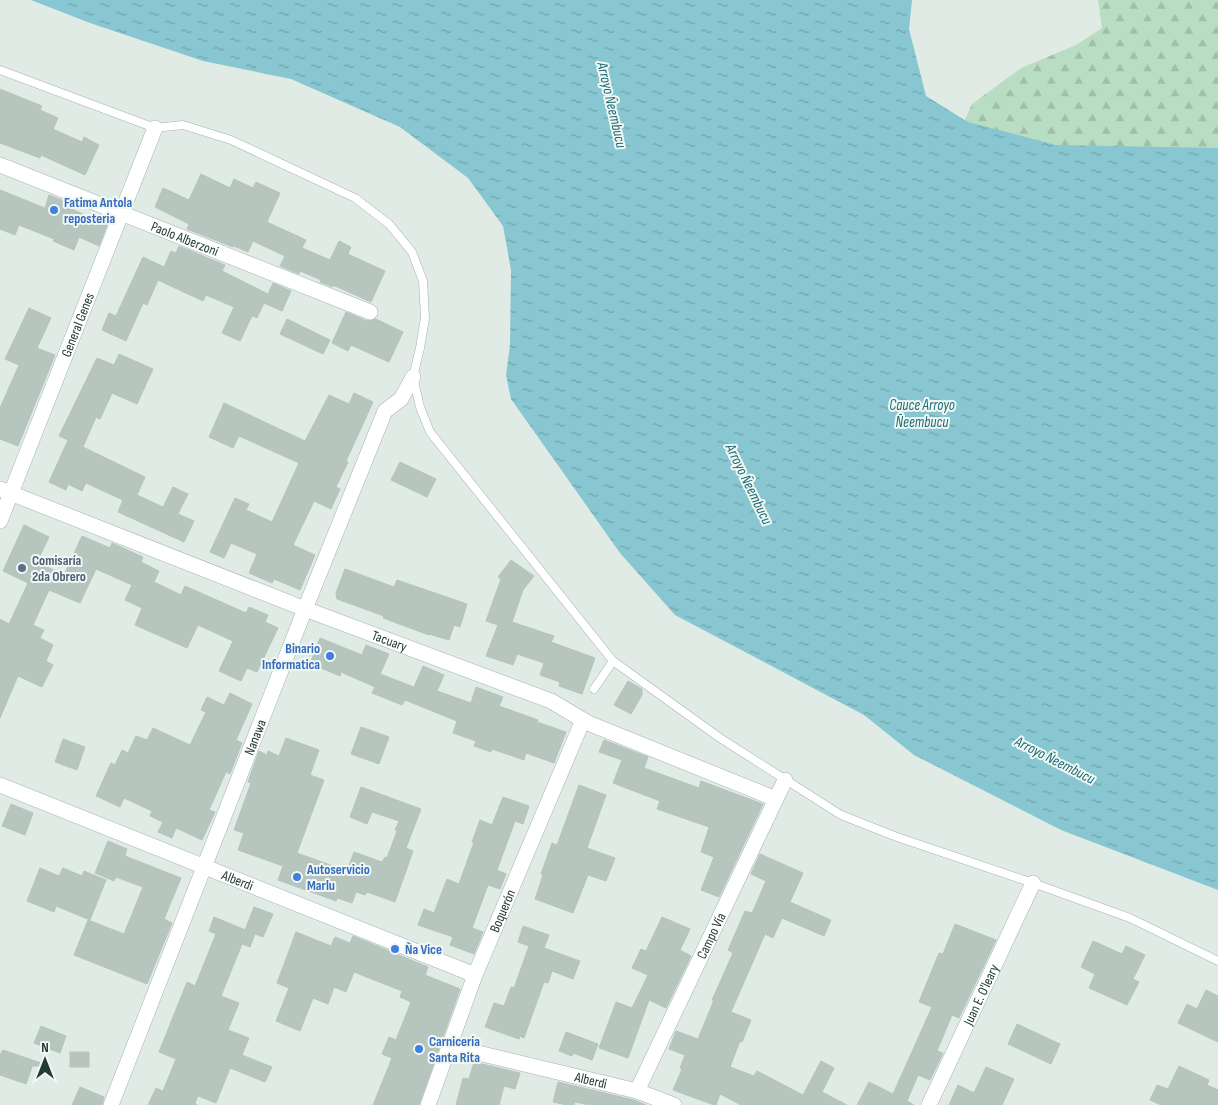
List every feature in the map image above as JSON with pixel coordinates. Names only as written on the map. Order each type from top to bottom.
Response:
[{"type":"street","name":"General Genes","points":[[0,521],[5,491],[122,212],[155,128]]},
{"type":"street","name":"Paolo Alberzoni","points":[[0,165],[370,312]]},
{"type":"street","name":"Nanawa","points":[[111,1105],[305,608],[385,411],[401,399],[412,377]]},
{"type":"street","name":"Tacuary","points":[[5,491],[305,608],[551,701],[583,720],[776,799]]},
{"type":"street","name":"Boquerón","points":[[428,1105],[475,975],[583,720]]},
{"type":"street","name":"Campo Vía","points":[[637,1091],[785,780]]},
{"type":"street","name":"Alberdi","points":[[0,785],[475,975]]},
{"type":"street","name":"Juan E. O'leary","points":[[929,1105],[1032,883]]},
{"type":"street","name":"Alberdi","points":[[449,1046],[637,1091],[674,1105]]},
{"type":"lane","points":[[0,70],[155,128],[183,125],[231,140],[355,198],[388,224],[412,252],[423,281],[425,318],[420,348],[412,377],[420,407],[430,432],[614,661],[720,738],[841,815],[898,837],[1130,918],[1218,961]]},
{"type":"lane","points":[[594,689],[614,661]]},
{"type":"green space","points":[[1098,0],[1218,0],[1218,208],[960,131],[972,104],[1021,68],[1076,45],[1102,28]]},
{"type":"water","name":"Cauce Arroyo Ñeembucu","points":[[31,0],[912,0],[909,29],[926,96],[968,122],[1056,145],[1218,148],[1218,890],[1061,830],[914,755],[864,715],[675,615],[620,553],[511,399],[506,375],[510,345],[511,270],[503,226],[468,178],[400,127],[291,79],[203,61],[90,23]]},
{"type":"building","points":[[0,89],[42,106],[40,110],[58,118],[53,129],[82,142],[84,137],[99,145],[85,175],[41,155],[40,158],[0,143]]},
{"type":"building","points":[[201,174],[230,188],[234,179],[253,188],[256,182],[280,193],[267,222],[306,240],[302,248],[330,260],[339,241],[351,247],[348,254],[385,271],[371,302],[333,285],[333,287],[320,282],[321,280],[300,271],[299,274],[280,266],[285,256],[253,241],[248,252],[233,247],[187,229],[189,224],[155,207],[163,188],[189,200]]},
{"type":"building","points":[[0,190],[45,208],[49,195],[67,202],[65,206],[107,225],[99,246],[79,237],[74,250],[53,241],[54,239],[19,225],[15,235],[0,229]]},
{"type":"building","points":[[179,246],[225,265],[222,271],[268,294],[257,318],[252,316],[240,341],[222,333],[234,307],[206,295],[203,301],[158,280],[147,305],[143,303],[126,341],[102,330],[109,313],[116,316],[143,257],[164,267],[171,251],[176,253]]},
{"type":"building","points":[[273,283],[291,291],[282,311],[264,303]]},
{"type":"building","points":[[29,308],[51,318],[37,348],[55,355],[18,446],[0,439],[0,408],[19,365],[5,359]]},
{"type":"building","points":[[346,312],[367,321],[376,319],[403,332],[389,362],[351,345],[348,351],[332,343]]},
{"type":"building","points":[[287,319],[330,340],[323,354],[280,334]]},
{"type":"building","points":[[119,354],[153,369],[137,404],[112,393],[100,419],[96,417],[83,447],[145,477],[137,495],[163,507],[173,487],[188,494],[178,514],[194,521],[184,542],[118,512],[123,500],[86,483],[82,491],[68,484],[66,490],[49,482],[68,440],[59,436],[97,358],[114,365]]},
{"type":"building","points":[[354,393],[373,402],[346,461],[348,462],[336,487],[340,489],[331,509],[314,501],[293,545],[315,555],[300,590],[274,579],[272,583],[249,573],[257,554],[231,543],[224,558],[210,552],[235,498],[249,504],[246,510],[272,522],[299,463],[239,436],[233,448],[209,437],[224,403],[305,441],[329,395],[349,404]]},
{"type":"building","points":[[400,462],[436,479],[427,497],[391,480]]},
{"type":"building","points":[[24,525],[49,537],[37,562],[64,575],[82,536],[110,548],[112,543],[143,557],[141,562],[159,571],[154,582],[181,595],[185,586],[246,613],[249,607],[268,615],[265,622],[278,628],[257,672],[247,668],[241,681],[219,671],[233,641],[198,625],[187,648],[135,625],[142,608],[125,600],[132,585],[96,569],[80,603],[49,590],[33,625],[44,630],[40,638],[53,645],[46,661],[53,665],[42,687],[18,676],[0,718],[0,619],[9,624],[28,583],[3,571]]},
{"type":"building","points":[[511,560],[534,576],[523,590],[512,622],[554,636],[551,642],[595,658],[582,694],[559,686],[560,682],[540,675],[544,663],[517,654],[513,665],[486,656],[498,625],[486,621],[501,579],[498,577]]},
{"type":"building","points":[[345,569],[394,587],[397,580],[467,604],[460,627],[454,625],[449,640],[429,635],[337,599],[336,593]]},
{"type":"building","points":[[320,638],[362,655],[366,645],[389,654],[380,674],[414,687],[423,666],[444,675],[437,691],[471,703],[476,687],[503,697],[499,706],[566,732],[554,763],[526,753],[524,760],[492,749],[491,752],[474,746],[476,741],[453,733],[457,721],[405,700],[402,705],[372,693],[375,687],[341,672],[340,676],[321,668],[322,666],[311,661]]},
{"type":"building","points":[[628,681],[642,689],[642,695],[631,714],[614,705]]},
{"type":"building","points":[[230,693],[252,704],[236,740],[242,743],[230,774],[226,772],[209,810],[215,812],[202,840],[176,828],[172,838],[158,832],[163,822],[150,816],[152,811],[124,798],[120,807],[96,796],[111,763],[115,765],[122,750],[128,753],[136,736],[147,740],[153,728],[190,745],[206,712],[201,710],[207,697],[224,705]]},
{"type":"building","points":[[361,727],[389,737],[379,764],[351,754]]},
{"type":"building","points":[[286,738],[319,750],[310,775],[324,780],[297,853],[347,871],[354,852],[382,862],[385,857],[387,858],[399,821],[372,812],[367,824],[350,817],[361,787],[421,809],[406,848],[413,851],[395,902],[367,892],[365,895],[356,892],[352,903],[337,898],[336,901],[278,880],[283,866],[238,850],[244,833],[234,830],[251,783],[248,782],[259,751],[267,755],[268,751],[279,756]]},
{"type":"building","points":[[63,739],[85,747],[77,770],[55,762]]},
{"type":"building","points":[[604,740],[648,757],[644,768],[699,788],[701,781],[763,804],[719,897],[701,890],[714,857],[701,852],[709,827],[657,809],[660,801],[613,783],[622,760],[599,752]]},
{"type":"building","points":[[579,785],[606,795],[587,848],[615,858],[606,881],[588,875],[573,913],[535,899],[543,875],[541,874],[552,843],[557,845]]},
{"type":"building","points":[[503,797],[529,806],[523,824],[515,821],[497,870],[506,874],[500,889],[488,885],[472,928],[483,932],[474,954],[450,945],[453,937],[418,925],[424,909],[434,913],[447,879],[459,884],[480,820],[492,825]]},
{"type":"building","points":[[11,804],[33,813],[25,835],[2,826]]},
{"type":"building","points":[[108,841],[127,849],[125,856],[181,878],[164,919],[172,923],[147,984],[74,955],[88,920],[124,934],[143,887],[116,877],[114,881],[95,873]]},
{"type":"building","points":[[760,854],[803,873],[790,902],[831,920],[824,936],[782,918],[773,938],[765,934],[731,1012],[751,1020],[730,1067],[754,1076],[757,1071],[803,1095],[821,1061],[834,1068],[822,1092],[847,1105],[741,1105],[720,1094],[716,1105],[714,1105],[673,1090],[682,1069],[680,1068],[685,1055],[669,1049],[676,1031],[698,1039],[714,1000],[712,1000],[733,953],[728,950],[745,911],[752,913],[766,881],[751,874]]},
{"type":"building","points":[[40,868],[59,876],[63,868],[82,876],[84,871],[106,880],[90,920],[56,906],[54,912],[27,901]]},
{"type":"building","points":[[254,907],[273,914],[263,937],[245,930]]},
{"type":"building","points":[[214,917],[255,934],[250,947],[242,944],[221,996],[239,1003],[228,1030],[249,1038],[242,1055],[272,1067],[265,1082],[230,1068],[216,1103],[198,1096],[195,1103],[197,1105],[148,1105],[156,1088],[163,1091],[176,1059],[159,1052],[187,982],[195,986],[216,934],[209,931]]},
{"type":"building","points":[[662,917],[690,929],[680,950],[691,956],[666,1008],[649,1000],[628,1058],[599,1048],[616,1002],[632,1008],[648,975],[632,968],[641,949],[646,951]]},
{"type":"building","points":[[955,924],[996,940],[959,1018],[952,1015],[937,1051],[943,1053],[930,1080],[918,1075],[907,1101],[914,1105],[857,1105],[869,1082],[893,1094],[932,1007],[919,1002],[939,953],[943,954]]},
{"type":"building","points":[[523,926],[549,935],[544,948],[580,961],[573,979],[552,971],[548,983],[544,982],[524,1038],[520,1036],[519,1039],[485,1027],[494,1003],[504,1006],[511,987],[514,988],[529,946],[518,942]]},
{"type":"building","points":[[296,932],[331,946],[335,937],[350,943],[353,936],[428,967],[425,975],[460,989],[419,1105],[373,1105],[392,1058],[382,1054],[389,1037],[396,1040],[411,1002],[400,997],[402,991],[354,972],[346,992],[334,987],[328,1004],[313,998],[300,1031],[276,1021],[289,988],[277,983]]},
{"type":"building","points":[[1093,941],[1122,954],[1126,946],[1145,955],[1133,979],[1139,982],[1127,1005],[1089,988],[1095,974],[1081,967]]},
{"type":"building","points":[[1206,990],[1218,996],[1218,1042],[1178,1023],[1187,1004],[1197,1009]]},
{"type":"building","points":[[1017,1024],[1060,1044],[1051,1064],[1008,1044]]},
{"type":"building","points":[[41,1026],[66,1036],[60,1053],[34,1043]]},
{"type":"building","points":[[566,1032],[598,1044],[592,1060],[573,1053],[572,1056],[559,1051]]},
{"type":"building","points":[[3,1050],[41,1063],[40,1066],[30,1066],[32,1067],[26,1084],[0,1075],[0,1054]]},
{"type":"building","points":[[70,1052],[89,1052],[89,1067],[70,1067]]},
{"type":"building","points":[[474,1062],[520,1073],[515,1089],[504,1086],[499,1105],[456,1105],[463,1078],[469,1079]]},
{"type":"building","points":[[1179,1066],[1209,1080],[1207,1085],[1218,1090],[1218,1105],[1161,1105],[1150,1100],[1157,1085],[1168,1089]]},
{"type":"building","points":[[986,1067],[1014,1079],[1002,1105],[949,1105],[958,1085],[974,1093]]},
{"type":"building","points":[[558,1082],[634,1100],[646,1105],[589,1105],[575,1102],[574,1105],[567,1105],[553,1102]]},
{"type":"building","points":[[80,1087],[104,1097],[102,1105],[72,1105]]},
{"type":"place","name":"Fatima Antola reposteria","points":[[54,210]]},
{"type":"place","name":"Comisaría 2da Obrero","points":[[22,568]]},
{"type":"place","name":"Binario Informatica","points":[[330,656]]},
{"type":"place","name":"Autoservicio Marlu","points":[[297,877]]},
{"type":"place","name":"Ña Vice","points":[[395,949]]},
{"type":"place","name":"Carnicería Santa Rita","points":[[419,1049]]},
{"type":"water label","name":"Arroyo Ñeembucu","points":[[612,105]]},
{"type":"water label","name":"Arroyo Ñeembucu","points":[[749,484]]},
{"type":"water label","name":"Arroyo Ñeembucu","points":[[1055,760]]}]
